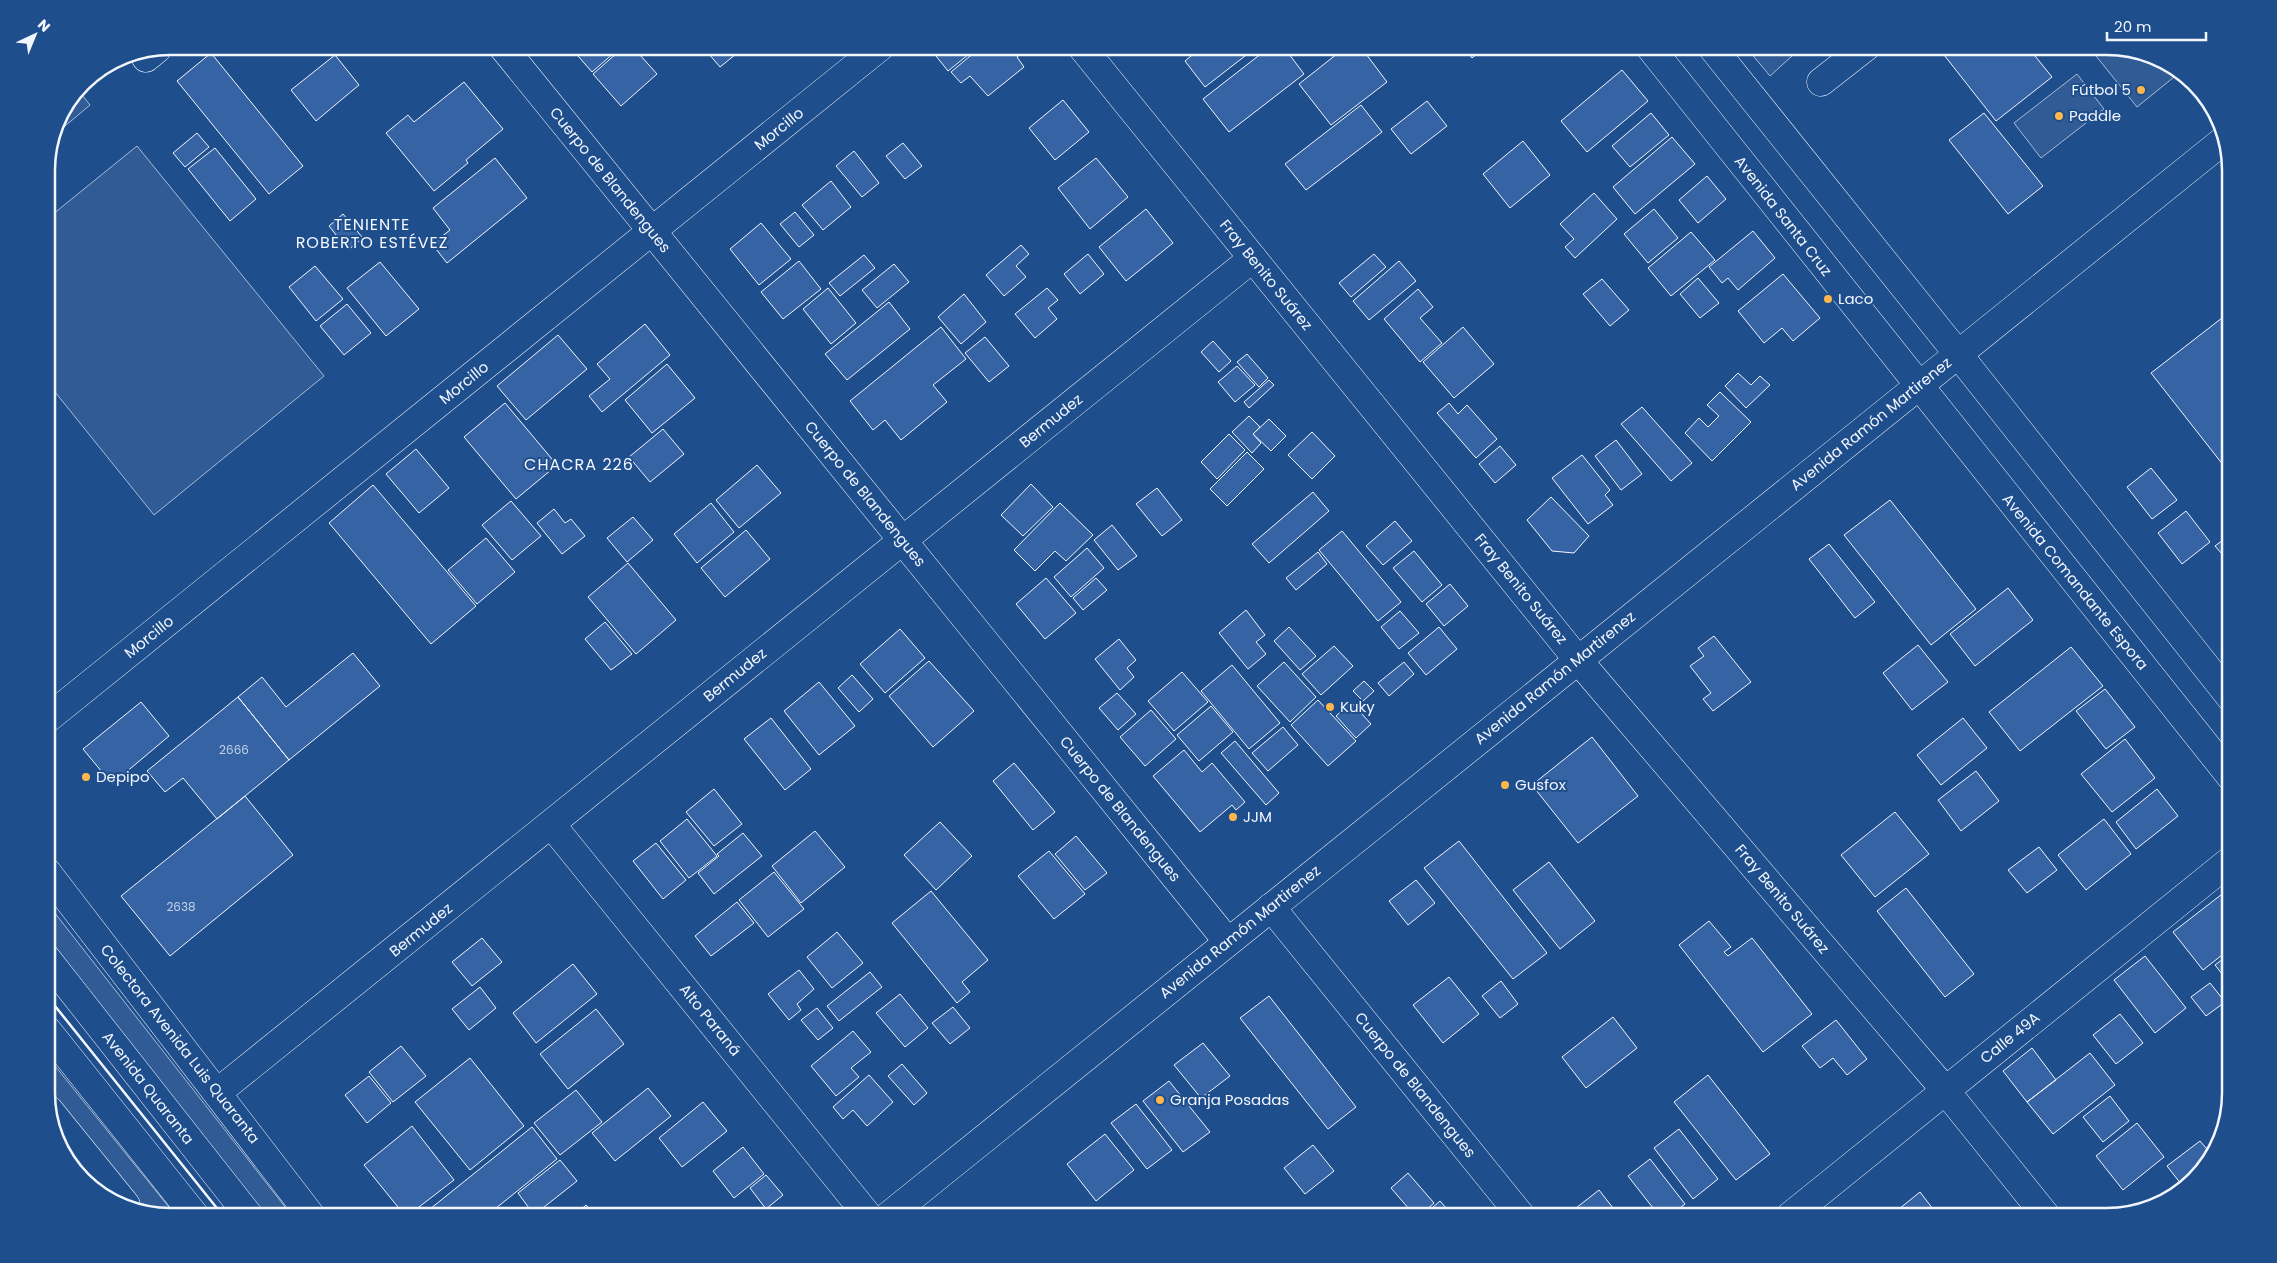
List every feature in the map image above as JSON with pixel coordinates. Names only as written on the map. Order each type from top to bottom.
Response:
[{"type":"main road","name":"Cuerpo de Blandengues","points":[[509,55],[1228,942]]},
{"type":"main road","name":"Morcillo","points":[[55,713],[870,55]]},
{"type":"main road","name":"Fray Benito Suárez","points":[[1088,55],[1578,660],[1945,1090],[2040,1208]]},
{"type":"main road","name":"Avenida Santa Cruz","points":[[1655,55],[1918,386]]},
{"type":"main road","points":[[1718,55],[2222,687]]},
{"type":"main road","points":[[1821,82],[1856,55]]},
{"type":"main road","name":"Avenida Ramón Martirenez","points":[[898,1208],[2219,144]]},
{"type":"main road","name":"Bermudez","points":[[218,1092],[1253,258]]},
{"type":"main road","name":"Avenida Comandante Espora","points":[[1918,386],[2222,766]]},
{"type":"main road","name":"Alto Paraná","points":[[551,824],[862,1208]]},
{"type":"main road","name":"Calle 49A","points":[[1800,1208],[2222,867]]},
{"type":"main road","name":"Colectora Avenida Luis Quaranta","points":[[55,884],[218,1092],[305,1208]]},
{"type":"main road","name":"Cuerpo de Blandengues","points":[[1271,907],[1515,1208]]},
{"type":"main road","name":"Avenida Quaranta","points":[[55,970],[243,1208]]},
{"type":"main road","points":[[55,1041],[189,1208]]},
{"type":"main road","points":[[58,1121],[118,1195]]},
{"type":"shaded area","points":[[1752,55],[1793,55],[1770,76]]},
{"type":"shaded area","name":"Fútbol 5","points":[[2095,55],[2122,56],[2137,59],[2164,70],[2174,77],[2137,107]]},
{"type":"shaded area","name":"Paddle","points":[[2077,74],[2104,109],[2041,158],[2014,123]]},
{"type":"shaded area","points":[[83,96],[90,105],[64,127],[74,106]]},
{"type":"shaded area","points":[[137,146],[324,376],[154,515],[55,392],[55,213]]},
{"type":"shaded area","points":[[55,913],[286,1208],[258,1208],[55,946]]},
{"type":"shaded area","points":[[55,1066],[170,1208],[137,1203],[55,1100]]},
{"type":"building","points":[[209,55],[213,55],[303,166],[269,194],[177,81]]},
{"type":"building","points":[[335,55],[359,85],[316,121],[291,90]]},
{"type":"building","points":[[579,55],[612,55],[592,72]]},
{"type":"building","points":[[615,55],[640,55],[657,74],[621,106],[593,74]]},
{"type":"building","points":[[710,55],[735,55],[720,67]]},
{"type":"building","points":[[935,55],[968,55],[948,71]]},
{"type":"building","points":[[971,55],[1020,55],[1017,57],[1024,67],[988,96],[970,76],[961,83],[951,72]]},
{"type":"building","points":[[1192,55],[1246,55],[1205,87],[1185,61]]},
{"type":"building","points":[[1259,55],[1290,55],[1304,74],[1229,132],[1203,99]]},
{"type":"building","points":[[1336,55],[1367,55],[1387,82],[1331,125],[1299,84]]},
{"type":"building","points":[[1944,55],[2034,55],[2052,77],[1996,121]]},
{"type":"building","points":[[1622,70],[1648,101],[1587,152],[1561,121]]},
{"type":"building","points":[[464,82],[503,129],[466,160],[468,163],[434,191],[386,133],[408,115],[414,122]]},
{"type":"building","points":[[1063,100],[1089,132],[1055,160],[1029,128]]},
{"type":"building","points":[[1427,101],[1447,126],[1411,154],[1391,129]]},
{"type":"building","points":[[1361,105],[1382,132],[1306,190],[1285,164]]},
{"type":"building","points":[[1651,113],[1669,135],[1630,167],[1612,146]]},
{"type":"building","points":[[1984,113],[2043,186],[2008,214],[1949,140]]},
{"type":"building","points":[[197,133],[209,147],[185,167],[173,153]]},
{"type":"building","points":[[1672,137],[1695,164],[1635,214],[1613,187]]},
{"type":"building","points":[[1523,141],[1550,175],[1510,208],[1483,174]]},
{"type":"building","points":[[903,143],[922,166],[905,179],[886,156]]},
{"type":"building","points":[[215,148],[256,199],[230,221],[188,169]]},
{"type":"building","points":[[854,151],[879,183],[862,197],[836,166]]},
{"type":"building","points":[[495,158],[527,198],[447,263],[432,244],[450,230],[433,208]]},
{"type":"building","points":[[1096,158],[1128,197],[1090,229],[1058,188]]},
{"type":"building","points":[[1707,176],[1726,199],[1698,223],[1679,200]]},
{"type":"building","points":[[831,181],[851,207],[823,230],[802,205]]},
{"type":"building","points":[[1594,193],[1617,219],[1575,258],[1565,247],[1574,239],[1560,224]]},
{"type":"building","points":[[1146,209],[1173,243],[1126,281],[1099,247]]},
{"type":"building","points":[[1654,209],[1678,238],[1648,263],[1624,234]]},
{"type":"building","points":[[795,212],[814,235],[799,247],[780,224]]},
{"type":"building","points":[[343,214],[363,238],[348,250],[329,226]]},
{"type":"building","points":[[761,223],[791,259],[759,285],[730,249]]},
{"type":"building","points":[[1753,231],[1775,258],[1738,290],[1728,278],[1722,283],[1709,267]]},
{"type":"building","points":[[1691,232],[1715,260],[1671,296],[1648,268]]},
{"type":"building","points":[[1021,245],[1029,254],[1016,266],[1026,277],[1004,296],[986,275]]},
{"type":"building","points":[[1088,254],[1104,274],[1080,294],[1064,274]]},
{"type":"building","points":[[1374,254],[1386,267],[1351,297],[1339,283]]},
{"type":"building","points":[[864,255],[875,268],[840,296],[829,283]]},
{"type":"building","points":[[799,261],[821,289],[783,319],[761,292]]},
{"type":"building","points":[[1399,261],[1416,281],[1369,320],[1353,301]]},
{"type":"building","points":[[380,262],[419,309],[386,336],[347,288]]},
{"type":"building","points":[[894,264],[909,282],[877,308],[862,290]]},
{"type":"building","points":[[315,266],[343,299],[316,321],[289,287]]},
{"type":"building","points":[[1783,274],[1820,318],[1793,341],[1782,328],[1764,343],[1738,311]]},
{"type":"building","points":[[1698,278],[1719,303],[1700,318],[1680,294]]},
{"type":"building","points":[[1602,279],[1629,310],[1610,326],[1583,294]]},
{"type":"building","points":[[828,288],[856,323],[831,344],[803,309]]},
{"type":"building","points":[[1047,288],[1058,300],[1048,308],[1057,319],[1035,338],[1015,314]]},
{"type":"building","points":[[1418,289],[1433,307],[1420,318],[1442,343],[1420,362],[1384,319]]},
{"type":"building","points":[[964,294],[986,322],[961,344],[938,317]]},
{"type":"building","points":[[889,302],[910,329],[847,380],[825,354]]},
{"type":"building","points":[[347,304],[371,333],[344,355],[320,326]]},
{"type":"building","points":[[2222,318],[2222,464],[2151,373]]},
{"type":"building","points":[[645,324],[670,355],[602,412],[589,396],[610,379],[597,364]]},
{"type":"building","points":[[941,327],[966,359],[933,385],[947,402],[901,440],[885,420],[873,430],[850,401]]},
{"type":"building","points":[[1463,327],[1494,364],[1454,398],[1423,362]]},
{"type":"building","points":[[558,335],[587,369],[526,420],[497,386]]},
{"type":"building","points":[[985,337],[1009,366],[989,382],[965,353]]},
{"type":"building","points":[[1213,341],[1231,361],[1219,372],[1201,352]]},
{"type":"building","points":[[1247,354],[1268,378],[1259,387],[1237,362]]},
{"type":"building","points":[[667,364],[695,398],[652,433],[625,400]]},
{"type":"building","points":[[1237,366],[1255,385],[1235,402],[1218,382]]},
{"type":"building","points":[[1738,373],[1751,385],[1760,376],[1770,385],[1746,408],[1725,386]]},
{"type":"building","points":[[1269,380],[1274,385],[1249,408],[1244,402]]},
{"type":"building","points":[[1720,392],[1751,422],[1712,461],[1685,433],[1699,418],[1708,427],[1719,416],[1707,405]]},
{"type":"building","points":[[505,403],[557,465],[516,499],[464,437]]},
{"type":"building","points":[[1449,403],[1458,414],[1467,405],[1497,439],[1476,458],[1437,413]]},
{"type":"building","points":[[1642,407],[1692,463],[1671,481],[1621,424]]},
{"type":"building","points":[[1249,416],[1260,427],[1253,434],[1261,443],[1252,453],[1232,432]]},
{"type":"building","points":[[1269,419],[1286,436],[1271,451],[1253,434]]},
{"type":"building","points":[[663,429],[684,454],[650,482],[629,457]]},
{"type":"building","points":[[1312,432],[1335,456],[1312,479],[1288,455]]},
{"type":"building","points":[[1229,434],[1245,450],[1217,479],[1201,462]]},
{"type":"building","points":[[1616,440],[1642,474],[1621,490],[1595,456]]},
{"type":"building","points":[[1500,446],[1516,465],[1495,483],[1479,464]]},
{"type":"building","points":[[416,449],[449,488],[419,513],[386,474]]},
{"type":"building","points":[[1247,452],[1264,469],[1227,506],[1210,489]]},
{"type":"building","points":[[1582,455],[1610,490],[1605,495],[1613,505],[1588,524],[1552,478]]},
{"type":"building","points":[[757,465],[781,493],[739,528],[716,500]]},
{"type":"building","points":[[2151,468],[2177,500],[2152,519],[2127,487]]},
{"type":"building","points":[[1031,484],[1053,507],[1023,536],[1001,515]]},
{"type":"building","points":[[373,485],[476,606],[431,644],[329,523]]},
{"type":"building","points":[[1157,488],[1182,520],[1162,536],[1136,504]]},
{"type":"building","points":[[1313,492],[1329,511],[1269,563],[1252,544]]},
{"type":"building","points":[[1551,497],[1589,536],[1574,553],[1552,551],[1527,520]]},
{"type":"building","points":[[1890,500],[1976,609],[1931,645],[1844,535]]},
{"type":"building","points":[[511,501],[541,536],[512,560],[482,525]]},
{"type":"building","points":[[711,503],[734,532],[697,563],[674,534]]},
{"type":"building","points":[[1060,503],[1093,535],[1066,561],[1055,551],[1035,571],[1014,550]]},
{"type":"building","points":[[554,509],[565,523],[571,519],[585,536],[562,554],[537,523]]},
{"type":"building","points":[[2186,511],[2210,542],[2182,564],[2158,533]]},
{"type":"building","points":[[633,517],[653,540],[627,562],[607,538]]},
{"type":"building","points":[[1395,521],[1412,541],[1383,565],[1366,546]]},
{"type":"building","points":[[1112,525],[1137,556],[1118,570],[1094,540]]},
{"type":"building","points":[[746,530],[770,559],[725,597],[701,568]]},
{"type":"building","points":[[1342,531],[1401,602],[1378,621],[1319,550]]},
{"type":"building","points":[[486,538],[515,572],[477,604],[448,570]]},
{"type":"building","points":[[2222,541],[2222,554],[2215,546]]},
{"type":"building","points":[[1829,544],[1875,602],[1855,618],[1809,559]]},
{"type":"building","points":[[1087,548],[1104,568],[1071,597],[1054,577]]},
{"type":"building","points":[[1414,551],[1442,585],[1422,602],[1393,568]]},
{"type":"building","points":[[1318,552],[1327,564],[1296,590],[1286,578]]},
{"type":"building","points":[[628,563],[676,620],[636,654],[588,597]]},
{"type":"building","points":[[1046,578],[1076,613],[1045,639],[1016,604]]},
{"type":"building","points":[[1096,578],[1107,590],[1083,610],[1073,598]]},
{"type":"building","points":[[1450,584],[1468,606],[1444,626],[1426,604]]},
{"type":"building","points":[[2008,588],[2033,620],[1975,666],[1950,634]]},
{"type":"building","points":[[1246,610],[1265,635],[1256,642],[1266,654],[1248,669],[1219,633]]},
{"type":"building","points":[[1400,611],[1419,633],[1399,649],[1381,627]]},
{"type":"building","points":[[605,622],[632,654],[611,670],[585,639]]},
{"type":"building","points":[[1289,627],[1316,656],[1300,670],[1274,641]]},
{"type":"building","points":[[1439,627],[1457,649],[1426,675],[1408,653]]},
{"type":"building","points":[[900,629],[925,658],[885,693],[860,664]]},
{"type":"building","points":[[1714,636],[1751,682],[1713,711],[1703,699],[1711,693],[1690,666],[1704,656],[1698,648]]},
{"type":"building","points":[[1119,639],[1136,660],[1127,668],[1134,677],[1120,690],[1095,659]]},
{"type":"building","points":[[1918,645],[1948,682],[1912,710],[1883,673]]},
{"type":"building","points":[[1334,646],[1353,666],[1321,695],[1302,674]]},
{"type":"building","points":[[2071,647],[2103,686],[2020,751],[1989,712]]},
{"type":"building","points":[[353,653],[380,686],[289,760],[238,697],[262,677],[286,707]]},
{"type":"building","points":[[929,661],[974,711],[933,747],[889,696]]},
{"type":"building","points":[[1284,662],[1316,697],[1290,722],[1257,686]]},
{"type":"building","points":[[1404,662],[1414,674],[1389,696],[1378,683]]},
{"type":"building","points":[[1232,665],[1280,723],[1249,749],[1201,691]]},
{"type":"building","points":[[1182,672],[1208,702],[1174,731],[1148,701]]},
{"type":"building","points":[[852,675],[873,699],[859,712],[838,688]]},
{"type":"building","points":[[1364,681],[1374,691],[1363,701],[1353,691]]},
{"type":"building","points":[[819,682],[855,726],[819,755],[784,711]]},
{"type":"building","points":[[2105,689],[2135,727],[2106,749],[2076,711]]},
{"type":"building","points":[[1117,693],[1136,714],[1118,730],[1099,708]]},
{"type":"building","points":[[238,697],[289,760],[217,819],[183,778],[165,792],[147,771]]},
{"type":"building","points":[[1318,700],[1356,741],[1328,766],[1291,725]]},
{"type":"building","points":[[141,702],[169,736],[112,784],[83,749]]},
{"type":"building","points":[[1351,702],[1371,724],[1356,738],[1336,716]]},
{"type":"building","points":[[1211,706],[1233,732],[1199,761],[1177,735]]},
{"type":"building","points":[[1151,710],[1176,739],[1145,766],[1120,737]]},
{"type":"building","points":[[771,718],[811,769],[785,790],[744,739]]},
{"type":"building","points":[[1963,718],[1987,748],[1941,785],[1917,755]]},
{"type":"building","points":[[1283,727],[1298,745],[1268,771],[1252,753]]},
{"type":"building","points":[[1592,737],[1638,796],[1578,843],[1532,785]]},
{"type":"building","points":[[2125,739],[2155,778],[2112,812],[2081,774]]},
{"type":"building","points":[[1235,741],[1279,793],[1266,805],[1221,753]]},
{"type":"building","points":[[1184,750],[1202,772],[1212,763],[1245,802],[1236,810],[1232,805],[1200,832],[1153,776]]},
{"type":"building","points":[[1014,763],[1055,812],[1033,830],[993,781]]},
{"type":"building","points":[[1976,771],[1999,801],[1961,831],[1938,800]]},
{"type":"building","points":[[714,789],[742,824],[714,846],[686,812]]},
{"type":"building","points":[[2157,789],[2178,816],[2136,849],[2116,822]]},
{"type":"building","points":[[245,796],[293,855],[170,956],[121,896]]},
{"type":"building","points":[[1895,812],[1929,854],[1875,897],[1841,855]]},
{"type":"building","points":[[687,819],[717,856],[689,878],[660,841]]},
{"type":"building","points":[[2104,819],[2131,854],[2086,890],[2058,855]]},
{"type":"building","points":[[940,822],[972,856],[936,890],[904,855]]},
{"type":"building","points":[[815,831],[845,867],[801,903],[772,866]]},
{"type":"building","points":[[743,833],[762,856],[714,894],[698,873],[719,856],[717,854]]},
{"type":"building","points":[[1076,836],[1107,873],[1085,890],[1055,854]]},
{"type":"building","points":[[1459,841],[1547,953],[1513,979],[1424,868]]},
{"type":"building","points":[[656,843],[686,880],[663,899],[633,861]]},
{"type":"building","points":[[2039,847],[2057,870],[2027,893],[2008,870]]},
{"type":"building","points":[[1049,851],[1085,894],[1054,919],[1018,876]]},
{"type":"building","points":[[1549,862],[1595,921],[1560,949],[1513,890]]},
{"type":"building","points":[[774,872],[804,909],[768,937],[739,900]]},
{"type":"building","points":[[1416,880],[1435,903],[1408,925],[1389,901]]},
{"type":"building","points":[[1906,888],[1974,974],[1945,997],[1877,911]]},
{"type":"building","points":[[931,891],[988,960],[962,982],[970,992],[957,1003],[892,923]]},
{"type":"building","points":[[2222,894],[2222,955],[2203,970],[2173,932]]},
{"type":"building","points":[[737,902],[754,923],[711,956],[695,936]]},
{"type":"building","points":[[1709,921],[1731,947],[1724,952],[1728,956],[1752,938],[1812,1014],[1763,1052],[1679,945]]},
{"type":"building","points":[[837,932],[863,963],[832,988],[807,957]]},
{"type":"building","points":[[482,938],[502,962],[472,986],[452,962]]},
{"type":"building","points":[[2145,956],[2186,1008],[2155,1033],[2114,980]]},
{"type":"building","points":[[2222,960],[2222,974],[2215,965]]},
{"type":"building","points":[[573,964],[597,994],[536,1043],[513,1013]]},
{"type":"building","points":[[799,970],[814,989],[797,1004],[801,1010],[789,1020],[768,994]]},
{"type":"building","points":[[870,972],[882,987],[839,1021],[827,1006]]},
{"type":"building","points":[[1449,977],[1479,1014],[1443,1043],[1413,1005]]},
{"type":"building","points":[[1501,981],[1518,1004],[1500,1018],[1482,996]]},
{"type":"building","points":[[2210,983],[2222,998],[2222,1004],[2206,1016],[2191,997]]},
{"type":"building","points":[[480,987],[496,1008],[469,1030],[452,1009]]},
{"type":"building","points":[[900,994],[928,1028],[905,1047],[876,1013]]},
{"type":"building","points":[[1269,996],[1356,1107],[1328,1129],[1240,1018]]},
{"type":"building","points":[[953,1007],[970,1028],[950,1044],[932,1023]]},
{"type":"building","points":[[817,1008],[833,1028],[818,1040],[801,1020]]},
{"type":"building","points":[[596,1009],[624,1044],[568,1089],[540,1054]]},
{"type":"building","points":[[2120,1014],[2143,1043],[2116,1064],[2093,1035]]},
{"type":"building","points":[[1613,1017],[1637,1048],[1586,1088],[1562,1057]]},
{"type":"building","points":[[1836,1020],[1867,1059],[1847,1075],[1833,1058],[1820,1068],[1802,1046]]},
{"type":"building","points":[[853,1031],[871,1052],[851,1068],[859,1077],[836,1096],[811,1066]]},
{"type":"building","points":[[1203,1043],[1230,1076],[1201,1098],[1174,1065]]},
{"type":"building","points":[[401,1046],[426,1076],[393,1102],[369,1072]]},
{"type":"building","points":[[2032,1048],[2056,1080],[2027,1102],[2003,1071]]},
{"type":"building","points":[[2090,1053],[2115,1085],[2053,1134],[2027,1102]]},
{"type":"building","points":[[470,1058],[524,1126],[470,1170],[415,1102]]},
{"type":"building","points":[[902,1064],[927,1093],[914,1105],[888,1076]]},
{"type":"building","points":[[869,1075],[893,1102],[867,1126],[853,1110],[843,1119],[833,1107]]},
{"type":"building","points":[[1708,1075],[1770,1154],[1736,1180],[1674,1102]]},
{"type":"building","points":[[369,1076],[391,1103],[367,1123],[345,1095]]},
{"type":"building","points":[[1169,1081],[1210,1132],[1183,1152],[1143,1101]]},
{"type":"building","points":[[648,1088],[671,1116],[615,1161],[592,1133]]},
{"type":"building","points":[[576,1090],[602,1122],[560,1155],[534,1123]]},
{"type":"building","points":[[2110,1096],[2129,1121],[2103,1142],[2083,1117]]},
{"type":"building","points":[[703,1102],[727,1131],[682,1167],[659,1138]]},
{"type":"building","points":[[1136,1104],[1172,1150],[1147,1169],[1111,1123]]},
{"type":"building","points":[[2137,1123],[2164,1157],[2123,1190],[2096,1156]]},
{"type":"building","points":[[412,1126],[454,1180],[418,1208],[399,1208],[364,1165]]},
{"type":"building","points":[[532,1127],[557,1159],[496,1208],[431,1208]]},
{"type":"building","points":[[1679,1129],[1718,1179],[1693,1199],[1654,1148]]},
{"type":"building","points":[[1105,1134],[1134,1170],[1096,1201],[1067,1164]]},
{"type":"building","points":[[2200,1141],[2207,1149],[2198,1163],[2179,1182],[2167,1166]]},
{"type":"building","points":[[1313,1145],[1334,1171],[1305,1194],[1284,1168]]},
{"type":"building","points":[[743,1147],[764,1174],[734,1198],[713,1171]]},
{"type":"building","points":[[1650,1159],[1685,1204],[1680,1208],[1653,1208],[1628,1176]]},
{"type":"building","points":[[560,1160],[577,1181],[543,1208],[529,1208],[518,1193]]},
{"type":"building","points":[[1408,1173],[1434,1203],[1428,1208],[1408,1208],[1391,1188]]},
{"type":"building","points":[[766,1175],[783,1195],[765,1208],[750,1188]]},
{"type":"building","points":[[1599,1190],[1613,1208],[1576,1208]]},
{"type":"building","points":[[1920,1192],[1932,1208],[1900,1208]]},
{"type":"building","points":[[1440,1201],[1446,1208],[1432,1208]]},
{"type":"wall","points":[[55,1006],[217,1208]]},
{"type":"place","name":"Fútbol 5","points":[[2141,90]]},
{"type":"place","name":"Paddle","points":[[2059,116]]},
{"type":"place","name":"Laco","points":[[1828,299]]},
{"type":"place","name":"Kuky","points":[[1330,707]]},
{"type":"place","name":"Depipo","points":[[86,777]]},
{"type":"place","name":"Gusfox","points":[[1505,785]]},
{"type":"place","name":"JJM","points":[[1233,817]]},
{"type":"place","name":"Granja Posadas","points":[[1160,1100]]},
{"type":"district","name":"TENIENTE ROBERTO ESTÉVEZ","points":[[372,233]]},
{"type":"district","name":"CHACRA 226","points":[[579,464]]}]
